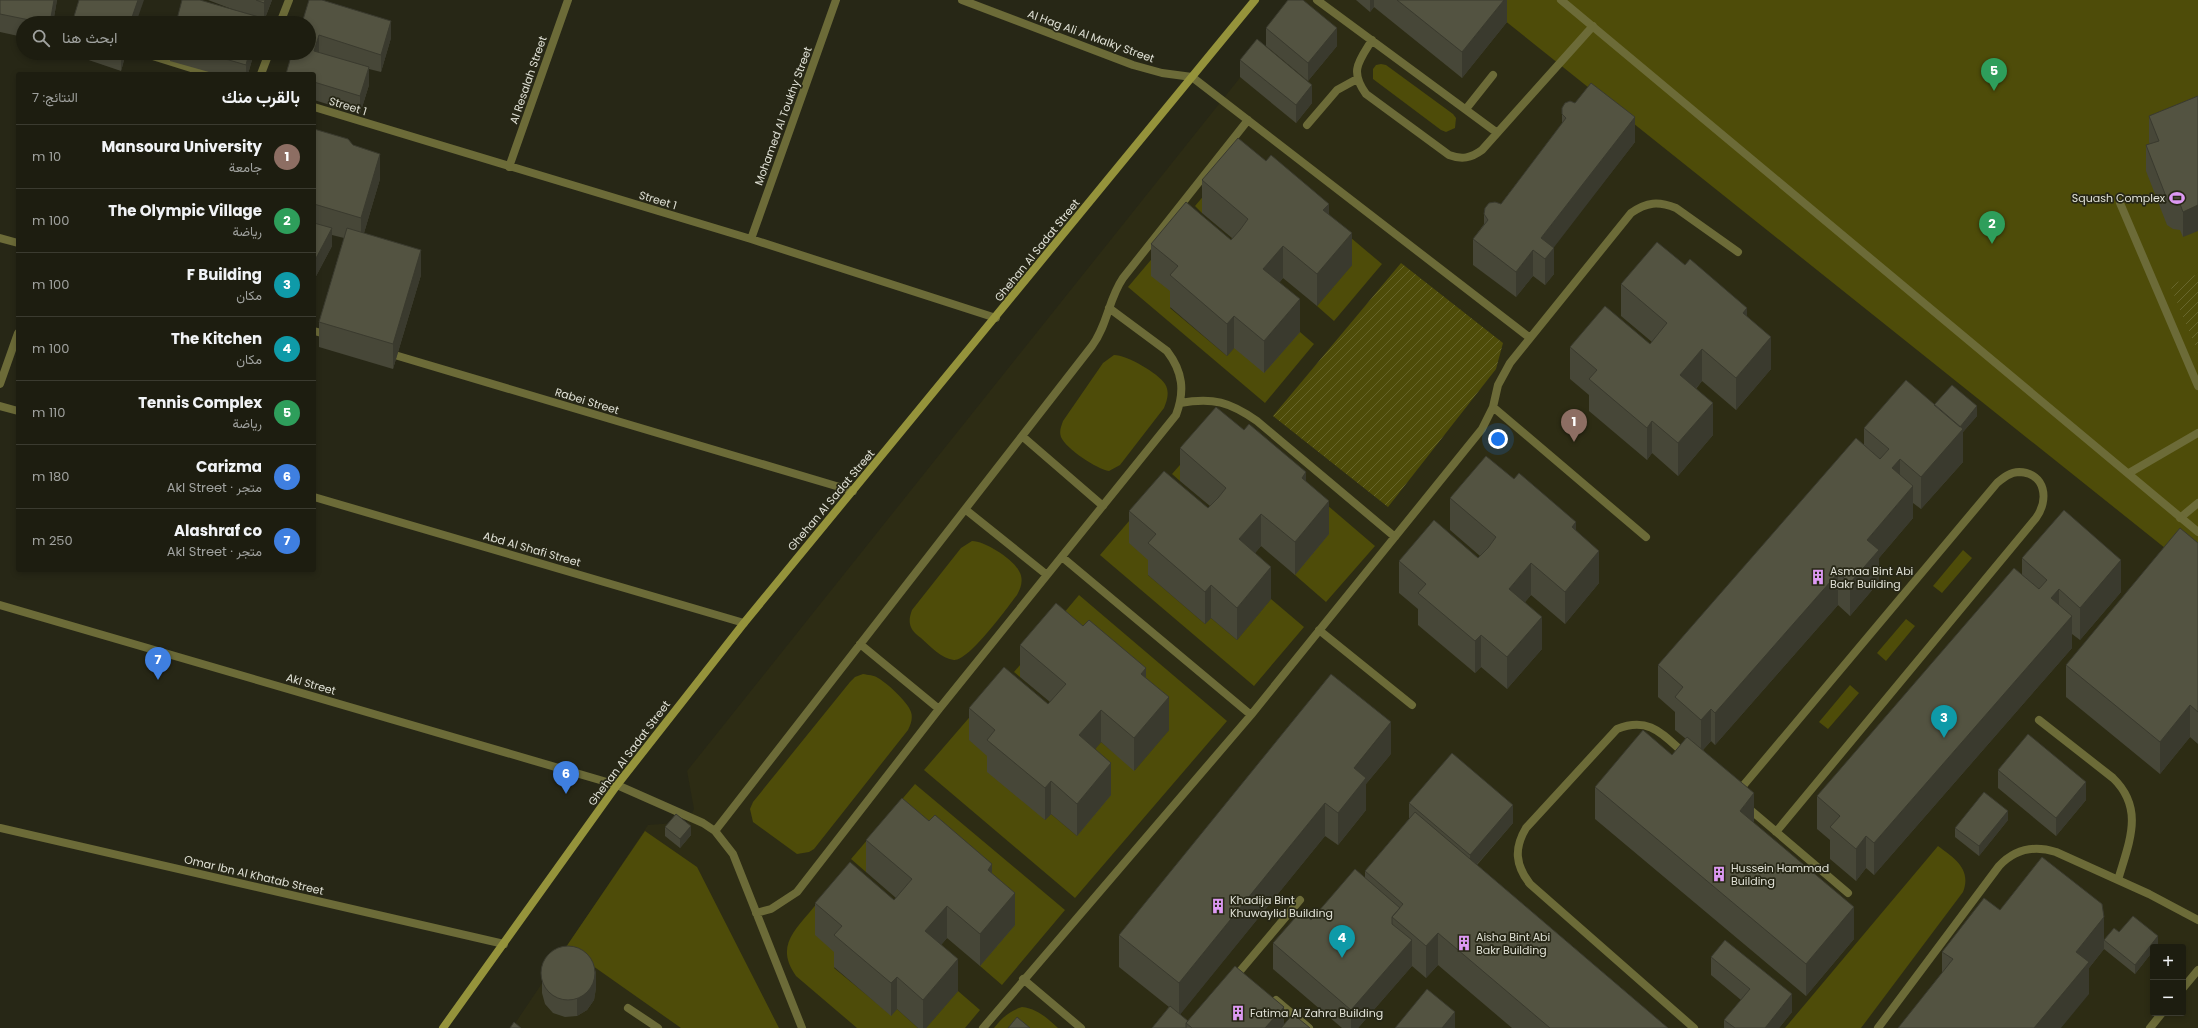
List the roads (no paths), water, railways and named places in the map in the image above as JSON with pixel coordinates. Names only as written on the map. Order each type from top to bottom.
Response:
[{"type":"main road","name":"Ghehan Al Sadat Street","points":[[443,1028],[617,785],[744,623],[996,318],[1255,0]]},
{"type":"street","points":[[283,16],[289,0]]},
{"type":"street","name":"Al Resalah Street","points":[[509,167],[568,0]]},
{"type":"street","name":"Mohamed Al Toukhy Street","points":[[751,239],[836,0]]},
{"type":"street","name":"Al Hag Ali Al Malky Street","points":[[962,0],[1133,65],[1162,73],[1192,77]]},
{"type":"street","points":[[1318,0],[1496,132]]},
{"type":"street","points":[[1561,0],[2198,532]]},
{"type":"street","points":[[1372,40],[1357,63],[1357,80],[1366,94],[1449,155],[1462,158],[1475,155],[1593,26]]},
{"type":"street","points":[[165,60],[204,72]]},
{"type":"street","points":[[262,72],[266,60]]},
{"type":"street","points":[[1466,109],[1492,75]]},
{"type":"street","points":[[1192,77],[1530,338]]},
{"type":"street","points":[[1307,125],[1337,90],[1357,80]]},
{"type":"street","name":"Street 1","points":[[316,108],[751,239],[996,318]]},
{"type":"street","points":[[715,831],[966,510],[1100,334],[1112,297],[1123,278],[1248,120]]},
{"type":"street","points":[[983,1028],[1023,979],[1251,714],[1482,429],[1492,407],[1498,385],[1504,374],[1530,338],[1631,213],[1641,206],[1652,203],[1665,203],[1676,208],[1738,252]]},
{"type":"street","points":[[2120,203],[2198,386]]},
{"type":"street","points":[[0,238],[16,242]]},
{"type":"street","points":[[756,914],[778,906],[797,892],[939,709],[1176,415],[1180,403],[1182,381],[1174,360],[1167,351],[1109,308]]},
{"type":"street","points":[[316,332],[337,338]]},
{"type":"street","points":[[0,384],[16,339]]},
{"type":"street","name":"Rabei Street","points":[[382,351],[853,491]]},
{"type":"street","points":[[1180,403],[1201,400],[1221,402],[1240,409],[1257,421],[1395,537]]},
{"type":"street","points":[[0,406],[16,410]]},
{"type":"street","points":[[1492,407],[1646,537]]},
{"type":"street","points":[[2129,473],[2198,433]]},
{"type":"street","points":[[1022,436],[1103,506]]},
{"type":"street","points":[[1776,832],[2036,518],[2042,509],[2045,499],[2043,488],[2037,480],[2028,474],[2018,472],[2008,475],[1997,483],[1731,794],[1848,893]]},
{"type":"street","name":"Abd Al Shafi Street","points":[[316,498],[744,623]]},
{"type":"street","points":[[2180,518],[2198,502]]},
{"type":"street","points":[[966,510],[1047,576]]},
{"type":"street","points":[[1062,557],[1251,714]]},
{"type":"street","name":"Akl Street","points":[[0,605],[617,785],[703,822],[715,831],[733,854],[802,1028]]},
{"type":"street","points":[[1319,630],[1412,705]]},
{"type":"street","points":[[860,644],[939,709]]},
{"type":"street","points":[[2039,720],[2113,778],[2122,786],[2128,797],[2132,808],[2133,820],[2118,880]]},
{"type":"street","points":[[1693,761],[1658,730],[1637,724],[1617,729],[1526,828],[1520,839],[1517,851],[1518,863],[1530,884],[1694,1028]]},
{"type":"street","name":"Omar Ibn Al Khatab Street","points":[[0,828],[504,944]]},
{"type":"street","points":[[1878,1028],[1999,866],[2015,852],[2035,848],[2046,848],[2118,880],[2198,920]]},
{"type":"street","points":[[1231,982],[1243,973],[1300,900]]},
{"type":"street","points":[[2186,984],[2198,970]]},
{"type":"street","points":[[1023,979],[1082,1028]]},
{"type":"street","points":[[1269,994],[1309,1028]]},
{"type":"street","points":[[628,1008],[658,1028]]},
{"type":"street","points":[[2150,1028],[2160,1016]]},
{"type":"place","name":"Tennis Complex","points":[[1994,91]]},
{"type":"place","name":"Squash Complex","points":[[2177,198]]},
{"type":"place","name":"The Olympic Village","points":[[1992,244]]},
{"type":"place","name":"Mansoura University","points":[[1574,442]]},
{"type":"place","name":"Asmaa Bint Abi Bakr Building","points":[[1818,577]]},
{"type":"place","name":"Alashraf co","points":[[158,680]]},
{"type":"place","name":"F Building","points":[[1944,738]]},
{"type":"place","name":"Carizma","points":[[566,794]]},
{"type":"place","name":"Hussein Hammad Building","points":[[1719,874]]},
{"type":"place","name":"Khadija Bint Khuwaylid Building","points":[[1218,906]]},
{"type":"place","name":"Aisha Bint Abi Bakr Building","points":[[1464,943]]},
{"type":"place","name":"The Kitchen","points":[[1342,958]]},
{"type":"place","name":"Fatima Al Zahra Building","points":[[1238,1013]]}]
